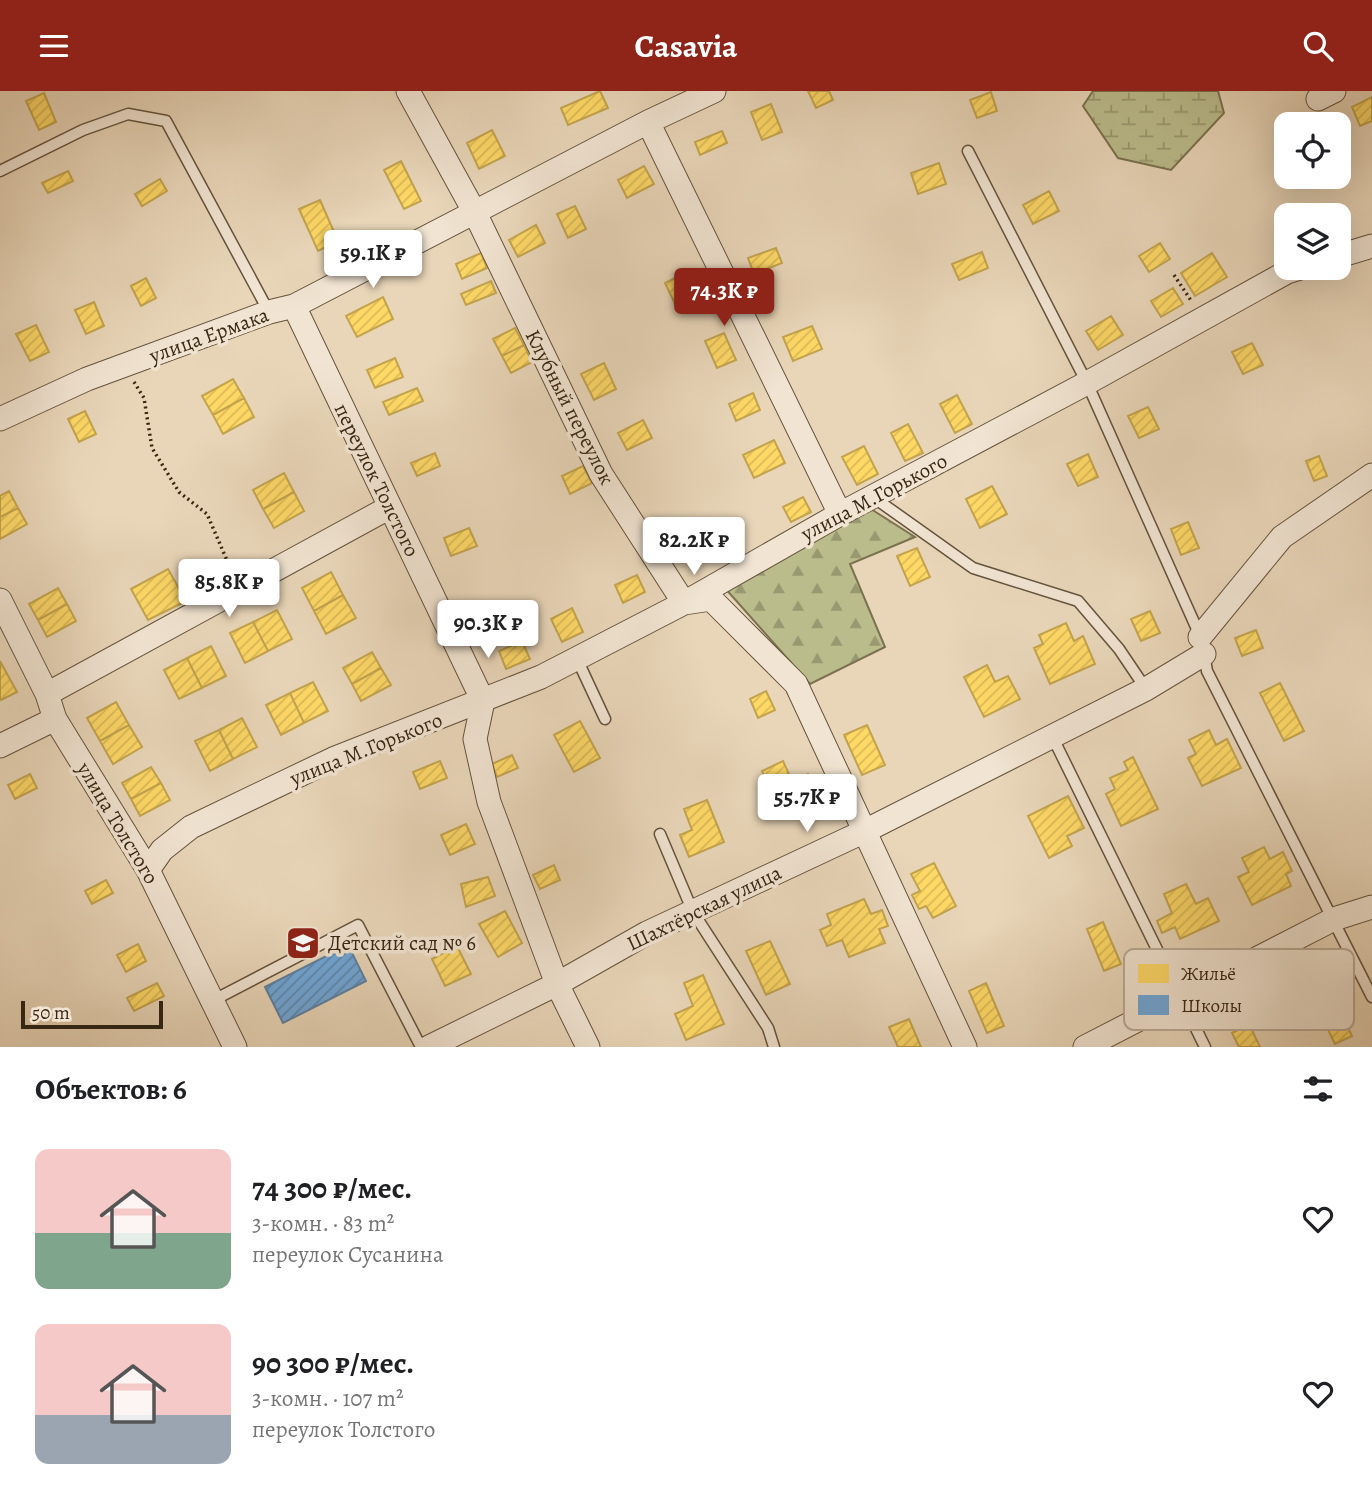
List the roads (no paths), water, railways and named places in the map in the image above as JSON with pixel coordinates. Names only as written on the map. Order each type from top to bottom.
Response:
[{"type":"street","name":"Клубный переулок","points":[[408,91],[475,213],[601,474],[684,603]]},
{"type":"street","name":"улица Ермака","points":[[0,419],[87,379],[269,312],[294,306],[648,122],[714,91]]},
{"type":"street","points":[[648,122],[840,514]]},
{"type":"street","points":[[1351,252],[1372,246]]},
{"type":"street","name":"улица М.Горького","points":[[148,870],[162,850],[191,827],[333,759],[483,701],[577,659],[1274,279]]},
{"type":"street","name":"переулок Толстого","points":[[294,306],[483,701]]},
{"type":"street","name":"Шахтёрская улица","points":[[429,1047],[557,984],[647,933],[865,831],[1146,689],[1202,646],[1282,537],[1372,475]]},
{"type":"street","points":[[47,694],[390,507]]},
{"type":"street","points":[[684,603],[711,599],[796,684],[965,1047]]},
{"type":"street","name":"улица Толстого","points":[[0,600],[47,694],[55,719],[148,870],[235,1047]]},
{"type":"street","points":[[483,701],[475,739],[489,802],[557,984],[588,1047]]},
{"type":"street","points":[[0,746],[55,719]]},
{"type":"street","points":[[1277,949],[1334,919],[1372,907]]},
{"type":"street","points":[[1085,1047],[1124,1028]]},
{"type":"lane","points":[[0,171],[83,130],[128,114],[166,121],[269,312]]},
{"type":"lane","points":[[968,151],[1087,383],[1202,646],[1208,671],[1349,949]]},
{"type":"lane","points":[[873,497],[973,568],[1078,601],[1119,649],[1146,689]]},
{"type":"lane","points":[[577,659],[605,719]]},
{"type":"lane","points":[[1052,736],[1158,949]]},
{"type":"lane","points":[[660,834],[693,912],[768,1028],[774,1047]]},
{"type":"lane","points":[[212,1001],[358,925],[421,1047]]},
{"type":"lane","points":[[1354,960],[1372,997]]},
{"type":"lane","points":[[1197,1030],[1205,1047]]},
{"type":"place","name":"Детский сад № 6","points":[[303,943]]}]
